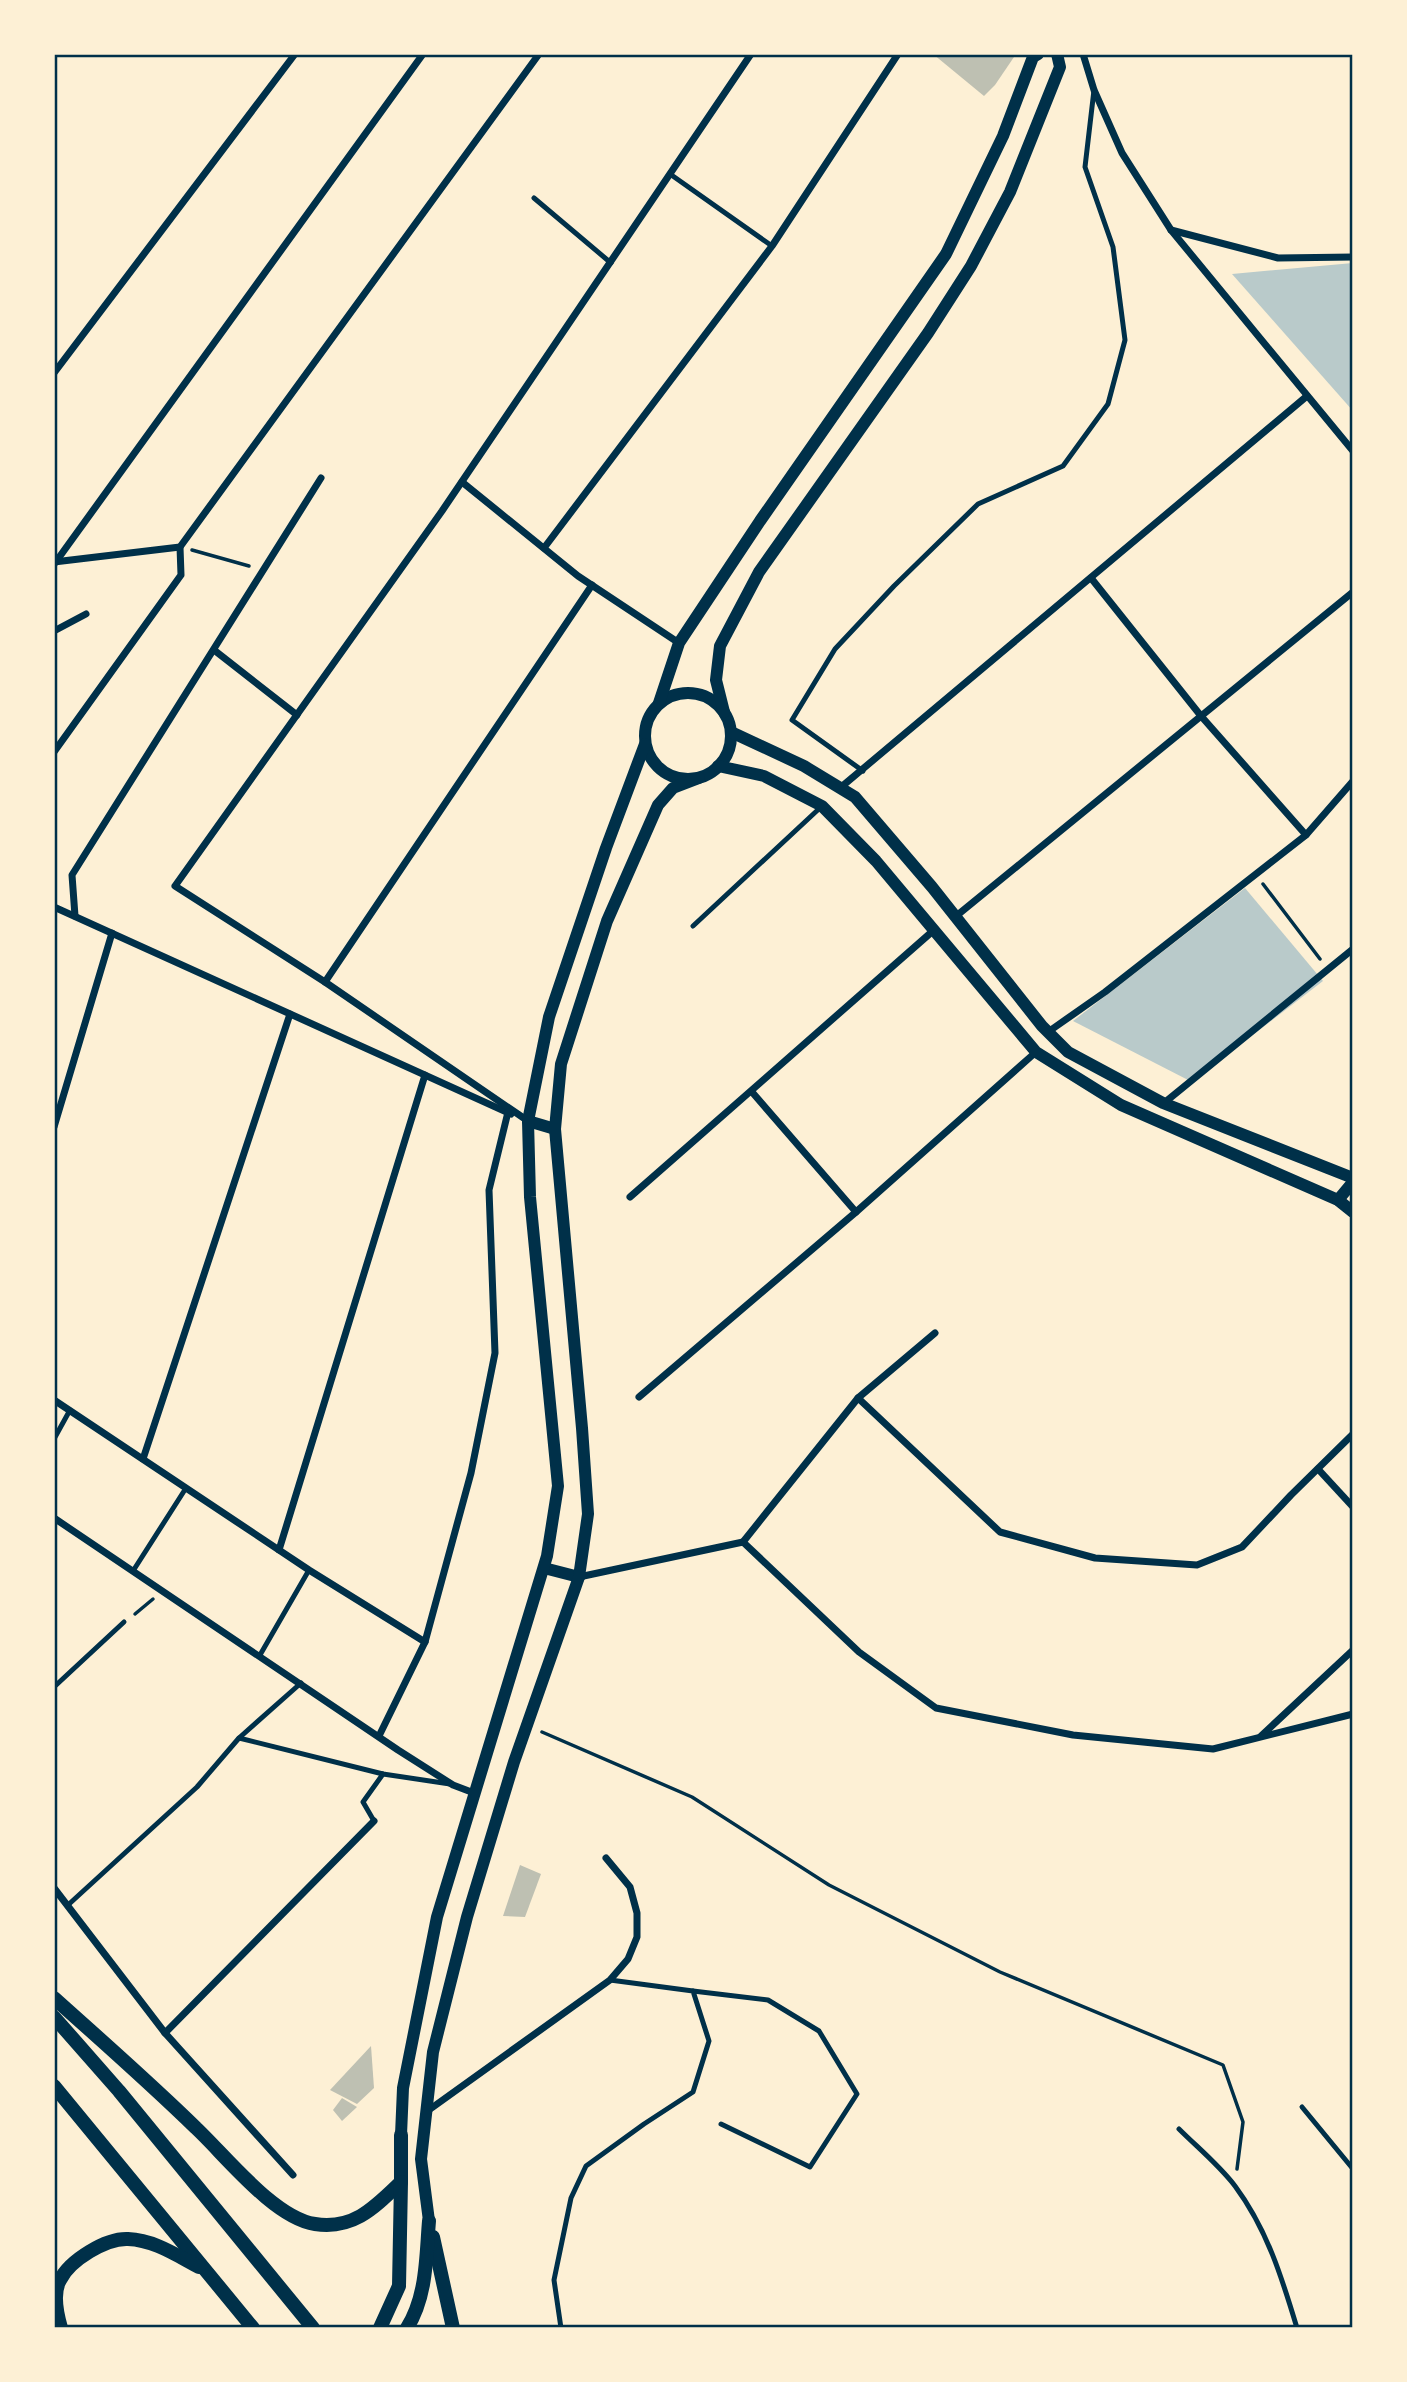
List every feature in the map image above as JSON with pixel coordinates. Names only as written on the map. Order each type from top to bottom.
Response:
[{"type":"main road","points":[[54,1998],[285,2212],[313,2224],[345,2225],[376,2207],[401,2182]]},
{"type":"main road","points":[[54,2017],[119,2091],[313,2328]]},
{"type":"main road","points":[[54,2086],[253,2328]]},
{"type":"main road","points":[[380,2328],[399,2286],[401,2135]]},
{"type":"main road","points":[[407,2328],[414,2317],[424,2287],[429,2221]]},
{"type":"main road","points":[[429,2221],[453,2328]]},
{"type":"main road","points":[[61,2328],[55,2309],[59,2280],[81,2257],[102,2245],[125,2238],[152,2243],[204,2269]]},
{"type":"street","points":[[54,373],[295,54]]},
{"type":"street","points":[[55,562],[423,54]]},
{"type":"street","points":[[54,752],[181,575],[180,547],[539,54]]},
{"type":"street","points":[[528,1121],[325,982],[175,886],[462,482],[751,54]]},
{"type":"street","points":[[544,548],[772,246],[898,54]]},
{"type":"street","points":[[401,2135],[403,2088],[437,1917],[544,1568],[558,1486],[530,1197],[528,1121],[549,1017],[606,848],[645,744],[647,722],[659,703],[679,643],[760,521],[946,254],[1003,136],[1033,57],[1038,54]]},
{"type":"street","points":[[429,2221],[421,2159],[433,2052],[467,1917],[527,1726],[579,1577],[588,1514],[555,1129],[561,1064],[607,921],[659,806],[673,788],[699,778],[718,766],[726,756],[731,732],[716,680],[720,646],[759,572],[928,333],[971,266],[1010,192],[1060,67],[1057,54]]},
{"type":"street","points":[[1083,54],[1094,90],[1122,153],[1171,230],[1353,450]]},
{"type":"street","points":[[1171,230],[1278,258],[1353,257]]},
{"type":"street","points":[[840,788],[1307,396]]},
{"type":"street","points":[[75,916],[72,875],[321,478]]},
{"type":"street","points":[[462,482],[592,585],[679,643]]},
{"type":"street","points":[[55,562],[180,547]]},
{"type":"street","points":[[1091,578],[1201,716],[1306,835]]},
{"type":"street","points":[[325,982],[592,585]]},
{"type":"street","points":[[955,917],[1353,592]]},
{"type":"street","points":[[54,631],[86,614]]},
{"type":"street","points":[[214,650],[297,715]]},
{"type":"street","points":[[659,703],[669,696],[693,693],[705,696],[724,712]]},
{"type":"street","points":[[731,732],[804,766],[855,797],[1048,1032],[1068,1052],[1163,1103],[1353,1180],[1338,1200]]},
{"type":"street","points":[[645,744],[656,765],[665,773],[688,779],[699,778]]},
{"type":"street","points":[[718,766],[764,776],[822,806],[876,861],[1036,1052],[1121,1105],[1338,1200],[1353,1212]]},
{"type":"street","points":[[1048,1032],[1105,992],[1306,835],[1353,780]]},
{"type":"street","points":[[54,907],[528,1121],[555,1129]]},
{"type":"street","points":[[630,1197],[934,930]]},
{"type":"street","points":[[54,1127],[112,933]]},
{"type":"street","points":[[1163,1103],[1353,948]]},
{"type":"street","points":[[143,1459],[290,1014]]},
{"type":"street","points":[[639,1397],[856,1213],[1036,1052]]},
{"type":"street","points":[[279,1550],[425,1075]]},
{"type":"street","points":[[752,1092],[856,1213]]},
{"type":"street","points":[[379,1736],[425,1642],[471,1473],[495,1353],[489,1190],[508,1112]]},
{"type":"street","points":[[544,1568],[579,1577],[743,1542],[858,1398],[935,1333]]},
{"type":"street","points":[[858,1398],[1000,1531],[1095,1558],[1197,1565],[1242,1547],[1353,1434]]},
{"type":"street","points":[[54,1400],[309,1570],[425,1642]]},
{"type":"street","points":[[1318,1468],[1353,1507]]},
{"type":"street","points":[[54,1518],[398,1750],[453,1785],[474,1793]]},
{"type":"street","points":[[743,1542],[859,1653],[936,1708],[1073,1735],[1213,1749],[1353,1714]]},
{"type":"street","points":[[1259,1737],[1353,1650]]},
{"type":"street","points":[[165,2033],[374,1821]]},
{"type":"street","points":[[426,2112],[610,1980],[628,1959],[637,1937],[637,1913],[630,1887],[606,1858]]},
{"type":"street","points":[[54,1888],[165,2033],[293,2175]]},
{"type":"lane","points":[[863,771],[792,720],[835,649],[894,586],[978,504],[1063,466],[1108,404],[1125,340],[1113,247],[1086,167],[1094,90]]},
{"type":"lane","points":[[670,174],[772,246]]},
{"type":"lane","points":[[534,198],[611,263]]},
{"type":"lane","points":[[693,926],[822,806]]},
{"type":"lane","points":[[54,1439],[70,1410]]},
{"type":"lane","points":[[133,1571],[186,1488]]},
{"type":"lane","points":[[260,1656],[309,1570]]},
{"type":"lane","points":[[54,1687],[124,1622]]},
{"type":"lane","points":[[68,1905],[197,1787],[239,1738],[302,1683]]},
{"type":"lane","points":[[239,1738],[383,1774],[453,1785]]},
{"type":"lane","points":[[374,1821],[363,1802],[383,1774]]},
{"type":"lane","points":[[610,1980],[768,2000],[819,2031],[858,2094],[810,2167],[721,2124]]},
{"type":"lane","points":[[561,2328],[554,2280],[571,2198],[586,2166],[693,2092],[709,2041],[693,1991]]},
{"type":"lane","points":[[1302,2107],[1353,2169]]},
{"type":"lane","points":[[1179,2129],[1234,2185],[1275,2255],[1297,2328]]},
{"type":"path","points":[[180,547],[264,571]]},
{"type":"path","points":[[1256,874],[1328,968]]},
{"type":"path","points":[[124,1622],[163,1591]]},
{"type":"path","points":[[527,1726],[692,1797],[830,1885],[1000,1972],[1223,2065],[1243,2122],[1234,2185]]},
{"type":"shaded area","points":[[1353,263],[1353,411],[1232,274]]},
{"type":"shaded area","points":[[1245,888],[1323,981],[1192,1082],[1073,1021]]},
{"type":"building","points":[[933,54],[1013,54],[1014,57],[984,96]]},
{"type":"building","points":[[520,1865],[541,1874],[525,1917],[503,1916]]},
{"type":"building","points":[[371,2046],[374,2088],[357,2104],[330,2090]]},
{"type":"building","points":[[342,2098],[357,2107],[342,2121],[333,2110]]}]
